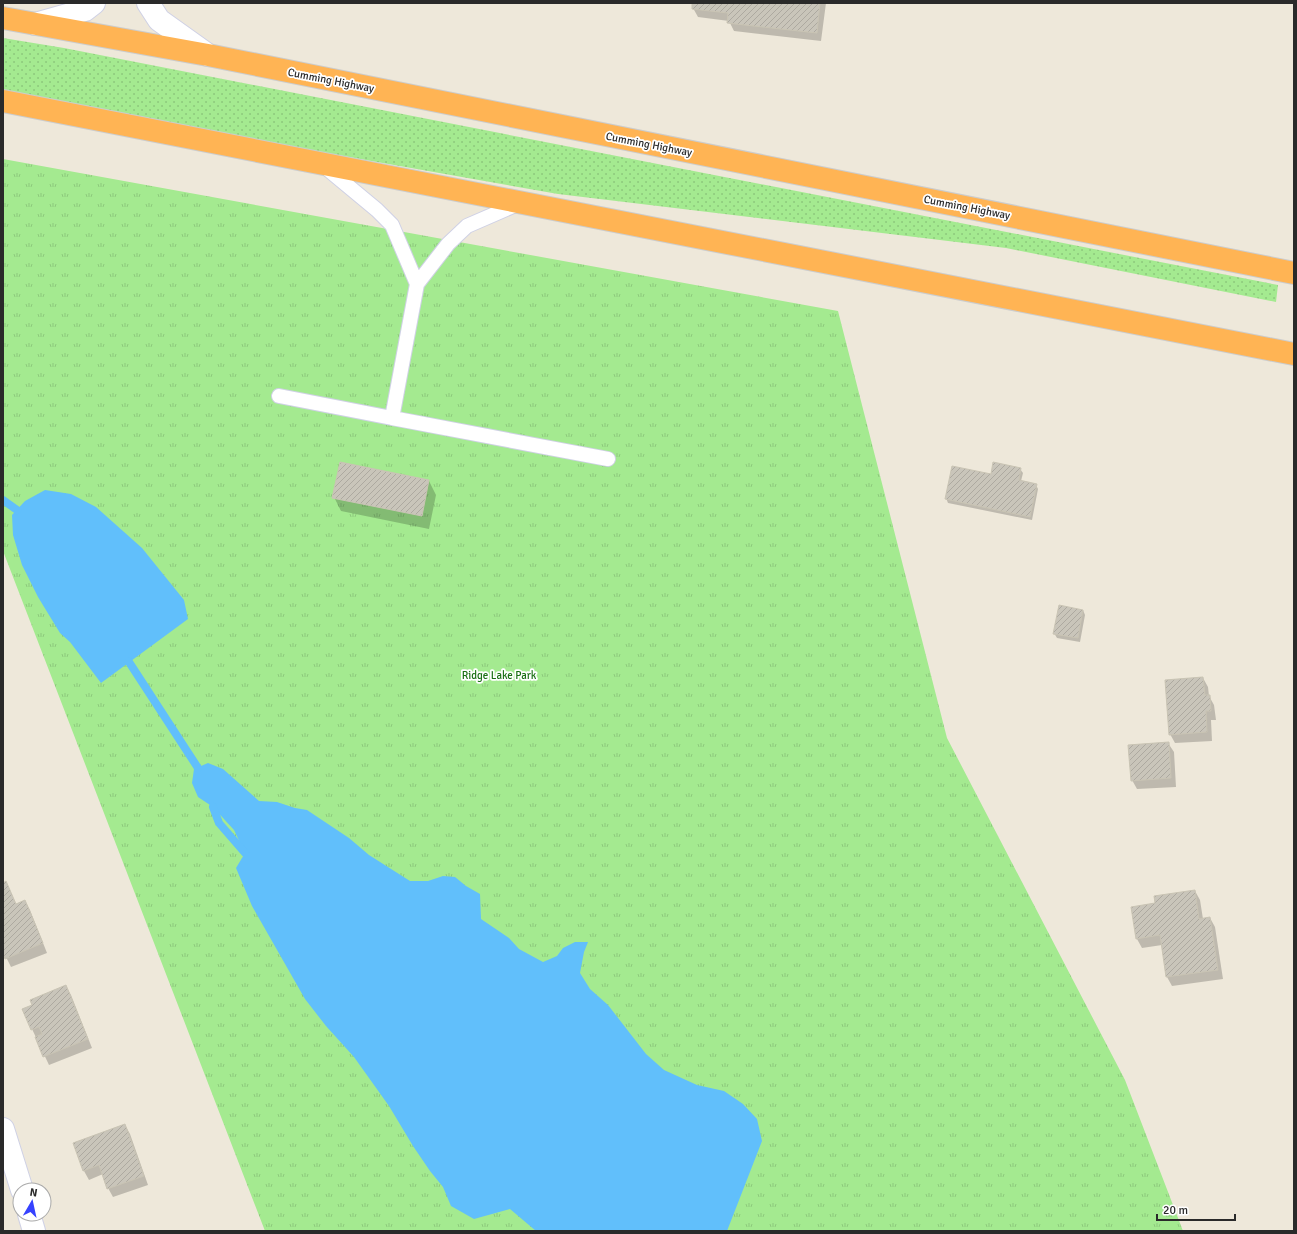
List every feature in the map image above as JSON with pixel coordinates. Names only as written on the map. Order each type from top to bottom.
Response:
[{"type":"highway","name":"Cumming Highway","points":[[3,18],[208,55],[1294,273]]},
{"type":"highway","points":[[3,101],[1294,354]]},
{"type":"street","points":[[35,24],[85,10],[94,3]]},
{"type":"street","points":[[148,3],[159,20],[208,55]]},
{"type":"street","points":[[3,1129],[20,1182]]},
{"type":"lane","points":[[320,164],[377,210],[392,226],[417,284]]},
{"type":"lane","points":[[392,418],[417,284],[448,244],[467,226],[520,202]]},
{"type":"lane","points":[[279,396],[608,459]]},
{"type":"green space","points":[[3,38],[64,48],[1278,285],[1276,302],[1006,248],[558,194],[264,142],[3,90]]},
{"type":"green space","name":"Ridge Lake Park","points":[[3,159],[838,311],[947,738],[1125,1080],[1183,1231],[265,1231],[3,551]]},
{"type":"water","points":[[45,490],[71,494],[96,507],[142,548],[184,600],[188,619],[101,683],[70,642],[60,633],[38,597],[22,565],[13,535],[12,515],[25,501]]},
{"type":"water","points":[[208,763],[223,769],[259,801],[277,802],[307,810],[349,838],[369,855],[410,881],[428,881],[443,876],[455,877],[466,886],[480,894],[481,919],[509,938],[519,949],[543,962],[557,956],[563,948],[575,942],[588,942],[584,952],[580,973],[590,989],[608,1005],[646,1054],[664,1070],[697,1085],[724,1091],[743,1104],[757,1119],[762,1141],[727,1231],[536,1231],[510,1209],[474,1219],[451,1206],[443,1187],[413,1146],[389,1106],[354,1057],[326,1026],[305,999],[252,906],[236,868],[245,853],[234,830],[213,807],[198,797],[192,783],[194,769]]},
{"type":"building","points":[[692,3],[820,3],[817,33],[727,23],[728,13],[692,9]]},
{"type":"building","points":[[340,462],[429,480],[422,516],[332,498]]},
{"type":"building","points":[[993,462],[1021,468],[1019,480],[1037,484],[1030,517],[945,499],[952,466],[991,474]]},
{"type":"building","points":[[1059,605],[1083,610],[1078,638],[1053,634]]},
{"type":"building","points":[[1203,677],[1205,695],[1210,695],[1211,711],[1206,711],[1207,732],[1169,735],[1165,680]]},
{"type":"building","points":[[1169,742],[1171,778],[1131,781],[1128,745]]},
{"type":"building","points":[[6,881],[16,904],[25,900],[43,943],[5,959],[3,953],[3,883]]},
{"type":"building","points":[[1195,890],[1199,919],[1210,917],[1218,970],[1166,977],[1160,935],[1136,939],[1131,907],[1155,903],[1154,896]]},
{"type":"building","points":[[66,985],[88,1039],[43,1057],[35,1037],[42,1034],[39,1027],[31,1030],[22,1009],[32,1005],[30,1000]]},
{"type":"building","points":[[125,1124],[144,1176],[107,1189],[99,1165],[83,1171],[73,1143]]},
{"type":"waterway","points":[[3,500],[17,510]]},
{"type":"waterway","points":[[129,662],[198,768]]},
{"type":"waterway","points":[[213,807],[219,823],[245,853]]}]
